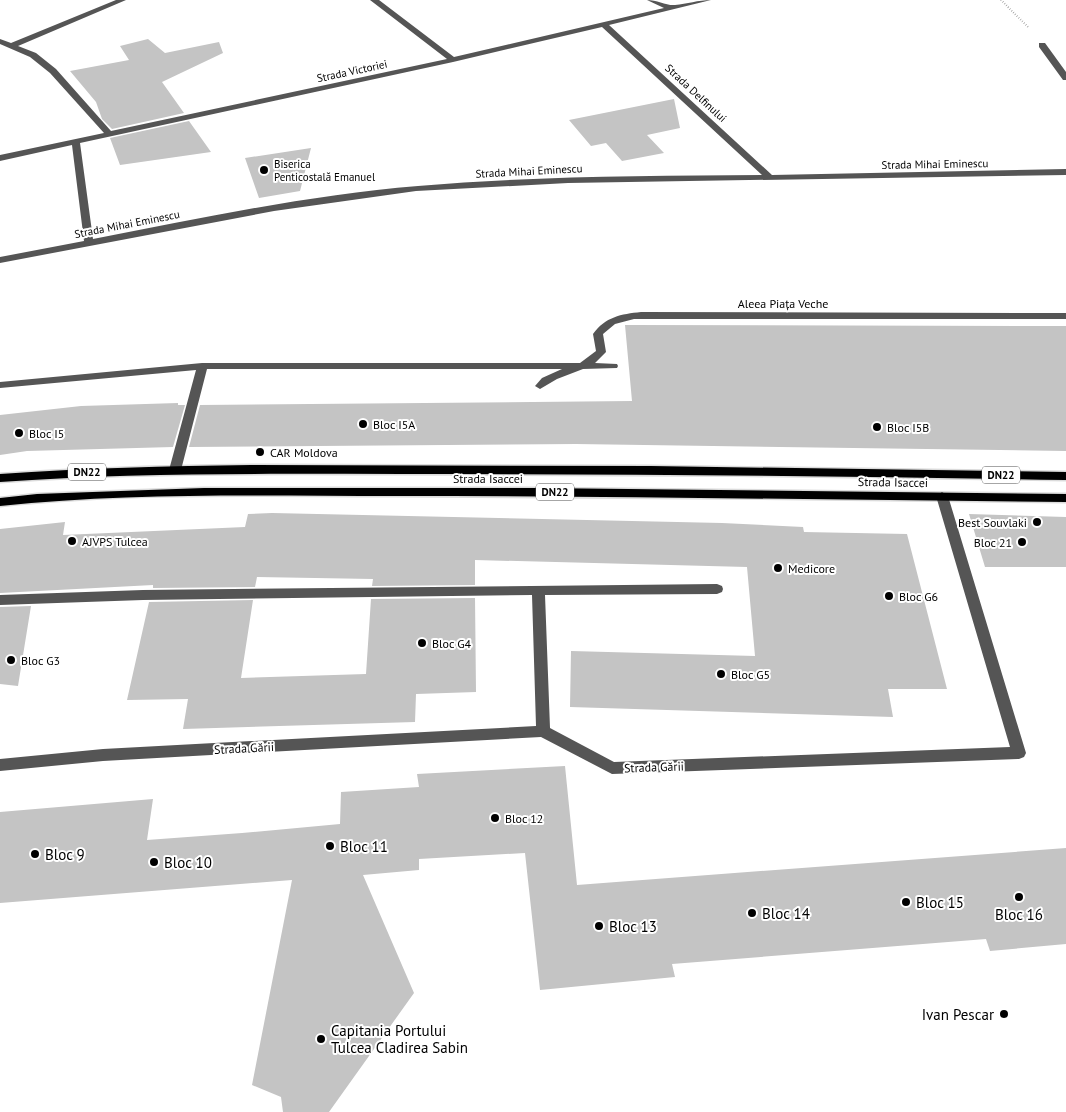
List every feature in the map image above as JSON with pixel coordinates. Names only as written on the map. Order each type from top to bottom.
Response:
[{"type":"main road","name":"Strada Isaccei","points":[[0,478],[109,471],[539,469],[1066,476]]},
{"type":"main road","name":"Strada Isaccei","points":[[0,502],[37,498],[204,492],[548,492],[1066,498]]},
{"type":"street","points":[[13,45],[122,0]]},
{"type":"street","points":[[374,0],[453,60]]},
{"type":"street","points":[[652,0],[671,8]]},
{"type":"street","name":"Strada Victoriei","points":[[0,158],[453,60],[605,26],[707,0]]},
{"type":"street","name":"Strada Delfinului","points":[[605,26],[770,178]]},
{"type":"street","points":[[0,40],[33,55],[53,72],[110,135]]},
{"type":"street","points":[[1042,45],[1066,78]]},
{"type":"street","points":[[76,142],[89,243]]},
{"type":"street","name":"Strada Mihai Eminescu","points":[[0,260],[211,220],[366,194],[491,184],[574,180],[1066,172]]},
{"type":"street","name":"Aleea Piața Veche","points":[[585,366],[600,352],[598,334],[605,324],[623,317],[641,315],[1066,316]]},
{"type":"street","points":[[175,470],[202,366]]},
{"type":"street","points":[[0,385],[202,366],[613,366]]},
{"type":"street","points":[[540,386],[546,379],[585,366]]},
{"type":"street","name":"Strada Gării","points":[[0,765],[103,755],[544,731],[612,768],[1019,754],[942,496]]},
{"type":"street","points":[[0,600],[143,594],[717,589]]},
{"type":"street","points":[[538,590],[544,731]]},
{"type":"path","points":[[1000,0],[1025,24],[1042,45]]},
{"type":"building","points":[[148,39],[165,53],[219,42],[223,53],[162,82],[184,113],[112,129],[102,119],[96,102],[70,71],[129,60],[120,46]]},
{"type":"building","points":[[674,99],[680,128],[647,135],[664,153],[622,161],[606,143],[591,146],[569,120]]},
{"type":"building","points":[[189,121],[211,152],[120,165],[110,138]]},
{"type":"building","name":"Biserica Penticostală Emanuel","points":[[311,148],[300,191],[259,198],[245,158]]},
{"type":"building","points":[[625,325],[1066,326],[1066,451],[576,444],[189,447],[200,405],[632,401]]},
{"type":"building","points":[[178,403],[178,405],[185,405],[173,447],[27,451],[0,455],[0,415],[81,406]]},
{"type":"building","points":[[248,514],[722,523],[803,527],[804,532],[907,534],[947,689],[888,689],[893,717],[570,707],[571,651],[755,656],[747,567],[475,560],[475,585],[372,586],[373,579],[257,577],[255,587],[153,588],[153,585],[0,593],[0,529],[65,522],[63,535],[245,527]]},
{"type":"building","name":"Bloc 21","points":[[969,514],[1066,517],[1066,567],[985,567]]},
{"type":"building","name":"Bloc G4","points":[[475,598],[476,692],[416,694],[415,722],[183,729],[188,699],[127,700],[149,602],[253,600],[241,678],[366,674],[371,599]]},
{"type":"building","name":"Bloc G3","points":[[31,606],[18,686],[0,684],[0,607]]},
{"type":"building","points":[[565,766],[577,885],[1066,848],[1066,944],[990,951],[986,939],[672,964],[675,977],[540,990],[525,853],[419,859],[419,870],[363,875],[414,993],[329,1112],[283,1112],[281,1097],[252,1085],[292,880],[0,903],[0,812],[153,799],[147,840],[242,833],[340,824],[341,792],[419,787],[417,774]]},
{"type":"place","name":"Biserica Penticostală Emanuel","points":[[264,170]]},
{"type":"place","name":"Bloc I5A","points":[[363,424]]},
{"type":"place","name":"Bloc I5B","points":[[877,427]]},
{"type":"place","name":"Bloc I5","points":[[19,433]]},
{"type":"place","name":"CAR Moldova","points":[[260,452]]},
{"type":"place","name":"Best Souvlaki","points":[[1037,522]]},
{"type":"place","name":"AJVPS Tulcea","points":[[72,541]]},
{"type":"place","name":"Bloc 21","points":[[1022,542]]},
{"type":"place","name":"Medicore","points":[[778,568]]},
{"type":"place","name":"Bloc G6","points":[[889,596]]},
{"type":"place","name":"Bloc G4","points":[[422,643]]},
{"type":"place","name":"Bloc G3","points":[[11,660]]},
{"type":"place","name":"Bloc G5","points":[[721,674]]},
{"type":"place","name":"Bloc 12","points":[[495,818]]},
{"type":"place","name":"Bloc 11","points":[[330,846]]},
{"type":"place","name":"Bloc 9","points":[[35,854]]},
{"type":"place","name":"Bloc 10","points":[[154,862]]},
{"type":"place","name":"Bloc 16","points":[[1019,897]]},
{"type":"place","name":"Bloc 15","points":[[906,902]]},
{"type":"place","name":"Bloc 14","points":[[752,913]]},
{"type":"place","name":"Bloc 13","points":[[599,926]]},
{"type":"place","name":"Ivan Pescar","points":[[1004,1014]]},
{"type":"place","name":"Capitania Portului Tulcea Cladirea Sabin","points":[[321,1039]]}]
